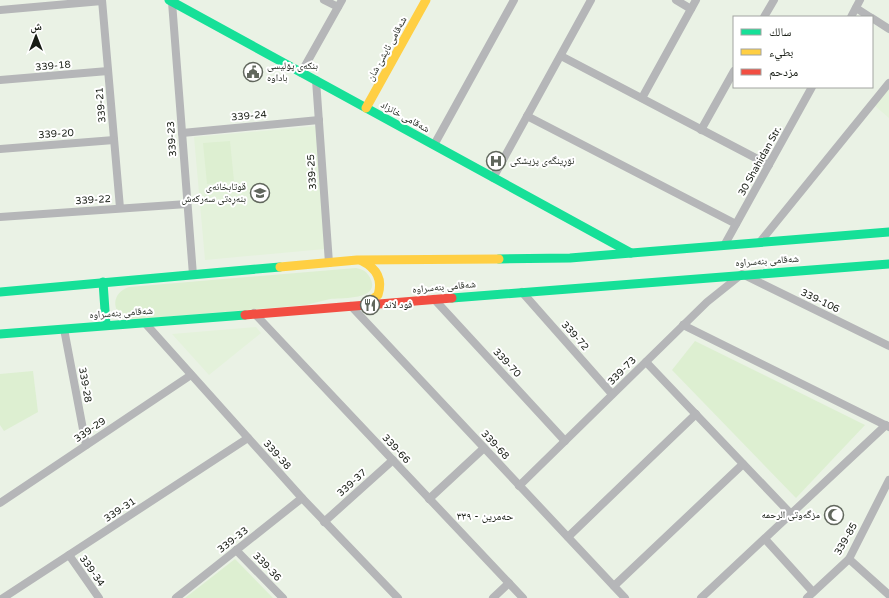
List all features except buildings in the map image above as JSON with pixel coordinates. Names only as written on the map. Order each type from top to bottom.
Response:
[{"type":"main road","name":"شەقامی ئایشێ شان","points":[[366,108],[426,0]]},
{"type":"main road","name":"شەقامی خانزاد","points":[[170,1],[631,253]]},
{"type":"main road","name":"شەقامی بنەسراوە","points":[[0,292],[356,260],[570,258],[725,244],[889,232]]},
{"type":"main road","points":[[356,260],[371,265],[376,269],[380,278],[380,288],[378,294],[374,300],[363,305]]},
{"type":"main road","name":"شەقامی بنەسراوە","points":[[0,334],[588,288],[742,274],[889,264]]},
{"type":"main road","points":[[103,282],[106,325]]},
{"type":"street","points":[[0,10],[102,0]]},
{"type":"street","name":"339-21","points":[[102,0],[120,208]]},
{"type":"street","points":[[301,73],[340,4],[324,0]]},
{"type":"street","points":[[434,145],[514,0]]},
{"type":"street","points":[[493,178],[592,0]]},
{"type":"street","points":[[676,0],[691,9]]},
{"type":"street","points":[[642,98],[696,0]]},
{"type":"street","points":[[765,16],[774,0]]},
{"type":"street","name":"339-23","points":[[170,1],[193,275]]},
{"type":"street","points":[[852,16],[858,4],[869,16]]},
{"type":"street","points":[[873,19],[889,29]]},
{"type":"street","points":[[561,56],[769,165]]},
{"type":"street","name":"339-18","points":[[0,80],[108,72]]},
{"type":"street","points":[[701,130],[733,73]]},
{"type":"street","name":"339-25","points":[[316,80],[328,263]]},
{"type":"street","points":[[760,242],[889,83]]},
{"type":"street","name":"30 Shahidan Str.","points":[[725,244],[811,88]]},
{"type":"street","points":[[528,116],[736,224]]},
{"type":"street","name":"339-24","points":[[182,132],[319,120]]},
{"type":"street","name":"339-20","points":[[0,149],[114,140]]},
{"type":"street","name":"339-22","points":[[0,217],[187,204]]},
{"type":"street","name":"339-73","points":[[520,486],[707,302],[742,274]]},
{"type":"street","name":"339-106","points":[[742,274],[889,346]]},
{"type":"street","name":"339-72","points":[[522,292],[612,394]]},
{"type":"street","name":"339-70","points":[[434,299],[565,441]]},
{"type":"street","name":"339-68","points":[[351,306],[625,598]]},
{"type":"street","name":"339-66","points":[[254,313],[523,598]]},
{"type":"street","name":"339-38","points":[[145,323],[324,522],[398,598]]},
{"type":"street","points":[[683,325],[887,426],[701,598]]},
{"type":"street","name":"339-28","points":[[64,329],[86,445]]},
{"type":"street","points":[[646,362],[791,514]]},
{"type":"street","name":"339-29","points":[[0,503],[191,375]]},
{"type":"street","points":[[568,537],[696,414]]},
{"type":"street","name":"339-31","points":[[3,598],[248,438]]},
{"type":"street","points":[[429,499],[484,448]]},
{"type":"street","name":"339-37","points":[[324,522],[393,460]]},
{"type":"street","points":[[614,586],[743,464]]},
{"type":"street","name":"339-85","points":[[810,595],[849,559],[889,480]]},
{"type":"street","name":"339-33","points":[[176,598],[302,498]]},
{"type":"street","points":[[764,539],[810,595]]},
{"type":"street","name":"339-36","points":[[236,550],[283,598]]},
{"type":"street","name":"339-34","points":[[69,555],[99,598]]},
{"type":"street","points":[[849,559],[889,595]]},
{"type":"street","points":[[493,598],[509,583]]},
{"type":"shaded area","points":[[889,86],[889,118],[874,105]]},
{"type":"shaded area","name":"قوتابخانەی بنەڕەتی سەرکەش","points":[[317,126],[325,249],[205,260],[194,137]]},
{"type":"shaded area","points":[[230,141],[234,181],[207,184],[203,143]]},
{"type":"shaded area","points":[[356,268],[367,273],[369,276],[372,284],[371,290],[366,294],[352,298],[330,299],[306,305],[127,320],[118,312],[115,303],[119,294],[129,287]]},
{"type":"shaded area","points":[[256,327],[261,333],[209,375],[172,334]]},
{"type":"shaded area","points":[[695,341],[865,425],[796,498],[672,370]]},
{"type":"shaded area","points":[[33,371],[38,412],[4,431],[0,425],[0,374]]},
{"type":"shaded area","points":[[235,559],[273,598],[185,598]]},
{"type":"traffic: fast","points":[[169,0],[631,253]]},
{"type":"traffic: fast","points":[[499,259],[570,258],[889,232]]},
{"type":"traffic: fast","points":[[452,298],[889,264]]},
{"type":"traffic: fast","points":[[0,292],[280,267]]},
{"type":"traffic: fast","points":[[103,282],[106,325]]},
{"type":"traffic: fast","points":[[0,334],[245,315]]},
{"type":"traffic: slow","points":[[366,108],[426,0]]},
{"type":"traffic: slow","points":[[280,267],[357,260],[499,259]]},
{"type":"traffic: slow","points":[[362,261],[375,271],[380,284],[378,295],[366,304]]},
{"type":"traffic: jam","points":[[245,315],[452,298]]},
{"type":"place","name":"بنکەی پۆلیسی باداوە","points":[[253,72]]},
{"type":"place","name":"نۆڕینگەی پزیشکی","points":[[496,161]]},
{"type":"place","name":"قوتابخانەی بنەڕەتی سەرکەش","points":[[260,193]]},
{"type":"place","name":"فود لاند","points":[[370,305]]},
{"type":"place","name":"مزگەوتی الرحمە","points":[[834,515]]},
{"type":"district","name":"حەمرین - ٣٣٩","points":[[485,516]]}]
